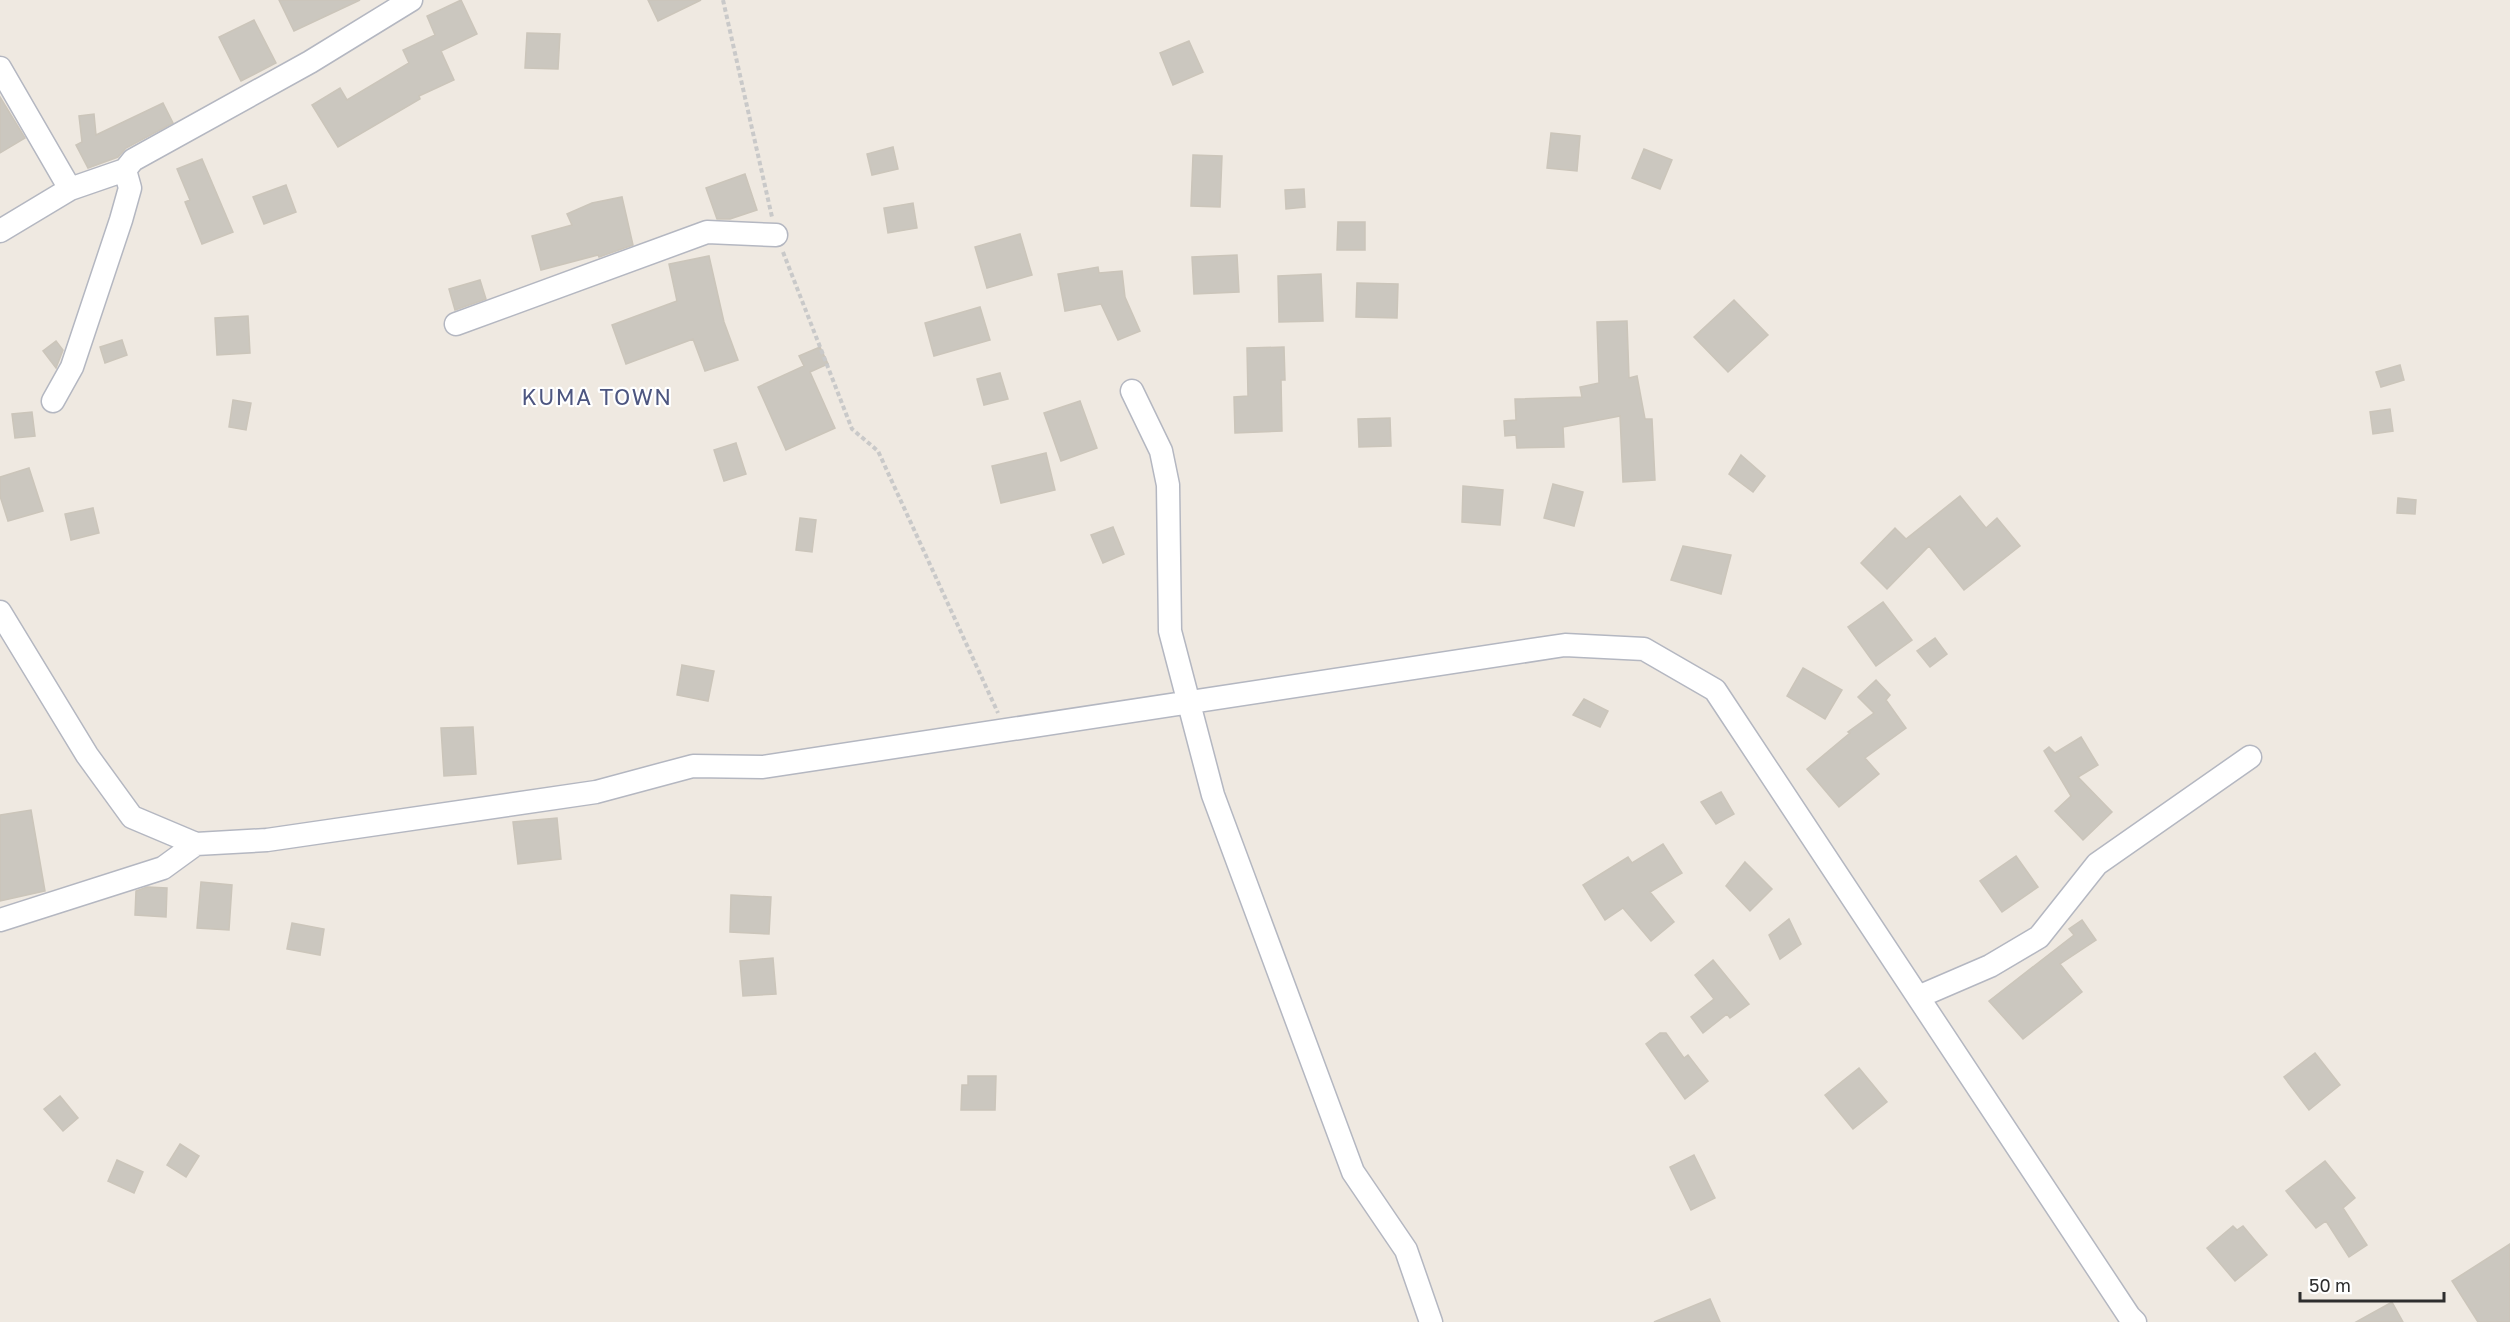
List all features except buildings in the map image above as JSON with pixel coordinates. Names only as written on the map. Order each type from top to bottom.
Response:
[{"type":"street","points":[[0,231],[70,189],[125,170],[134,160],[310,62],[411,0]]},
{"type":"street","points":[[0,68],[70,189]]},
{"type":"street","points":[[53,401],[72,367],[121,220],[130,188],[125,170]]},
{"type":"street","points":[[456,324],[707,232],[776,236]]},
{"type":"street","points":[[1132,391],[1161,451],[1168,484],[1170,632],[1213,795],[1353,1172],[1406,1250],[1431,1322]]},
{"type":"street","points":[[0,612],[87,755],[132,817],[196,844],[267,840],[596,792],[693,766],[763,767],[1565,645],[1644,649],[1715,690],[2135,1322]]},
{"type":"street","points":[[1918,997],[1990,966],[2039,938],[2097,864],[2250,757]]},
{"type":"street","points":[[0,920],[163,868],[196,844]]},
{"type":"path","points":[[852,429],[878,451],[1005,730]]},
{"type":"district","name":"KUMA TOWN","points":[[597,396]]}]
